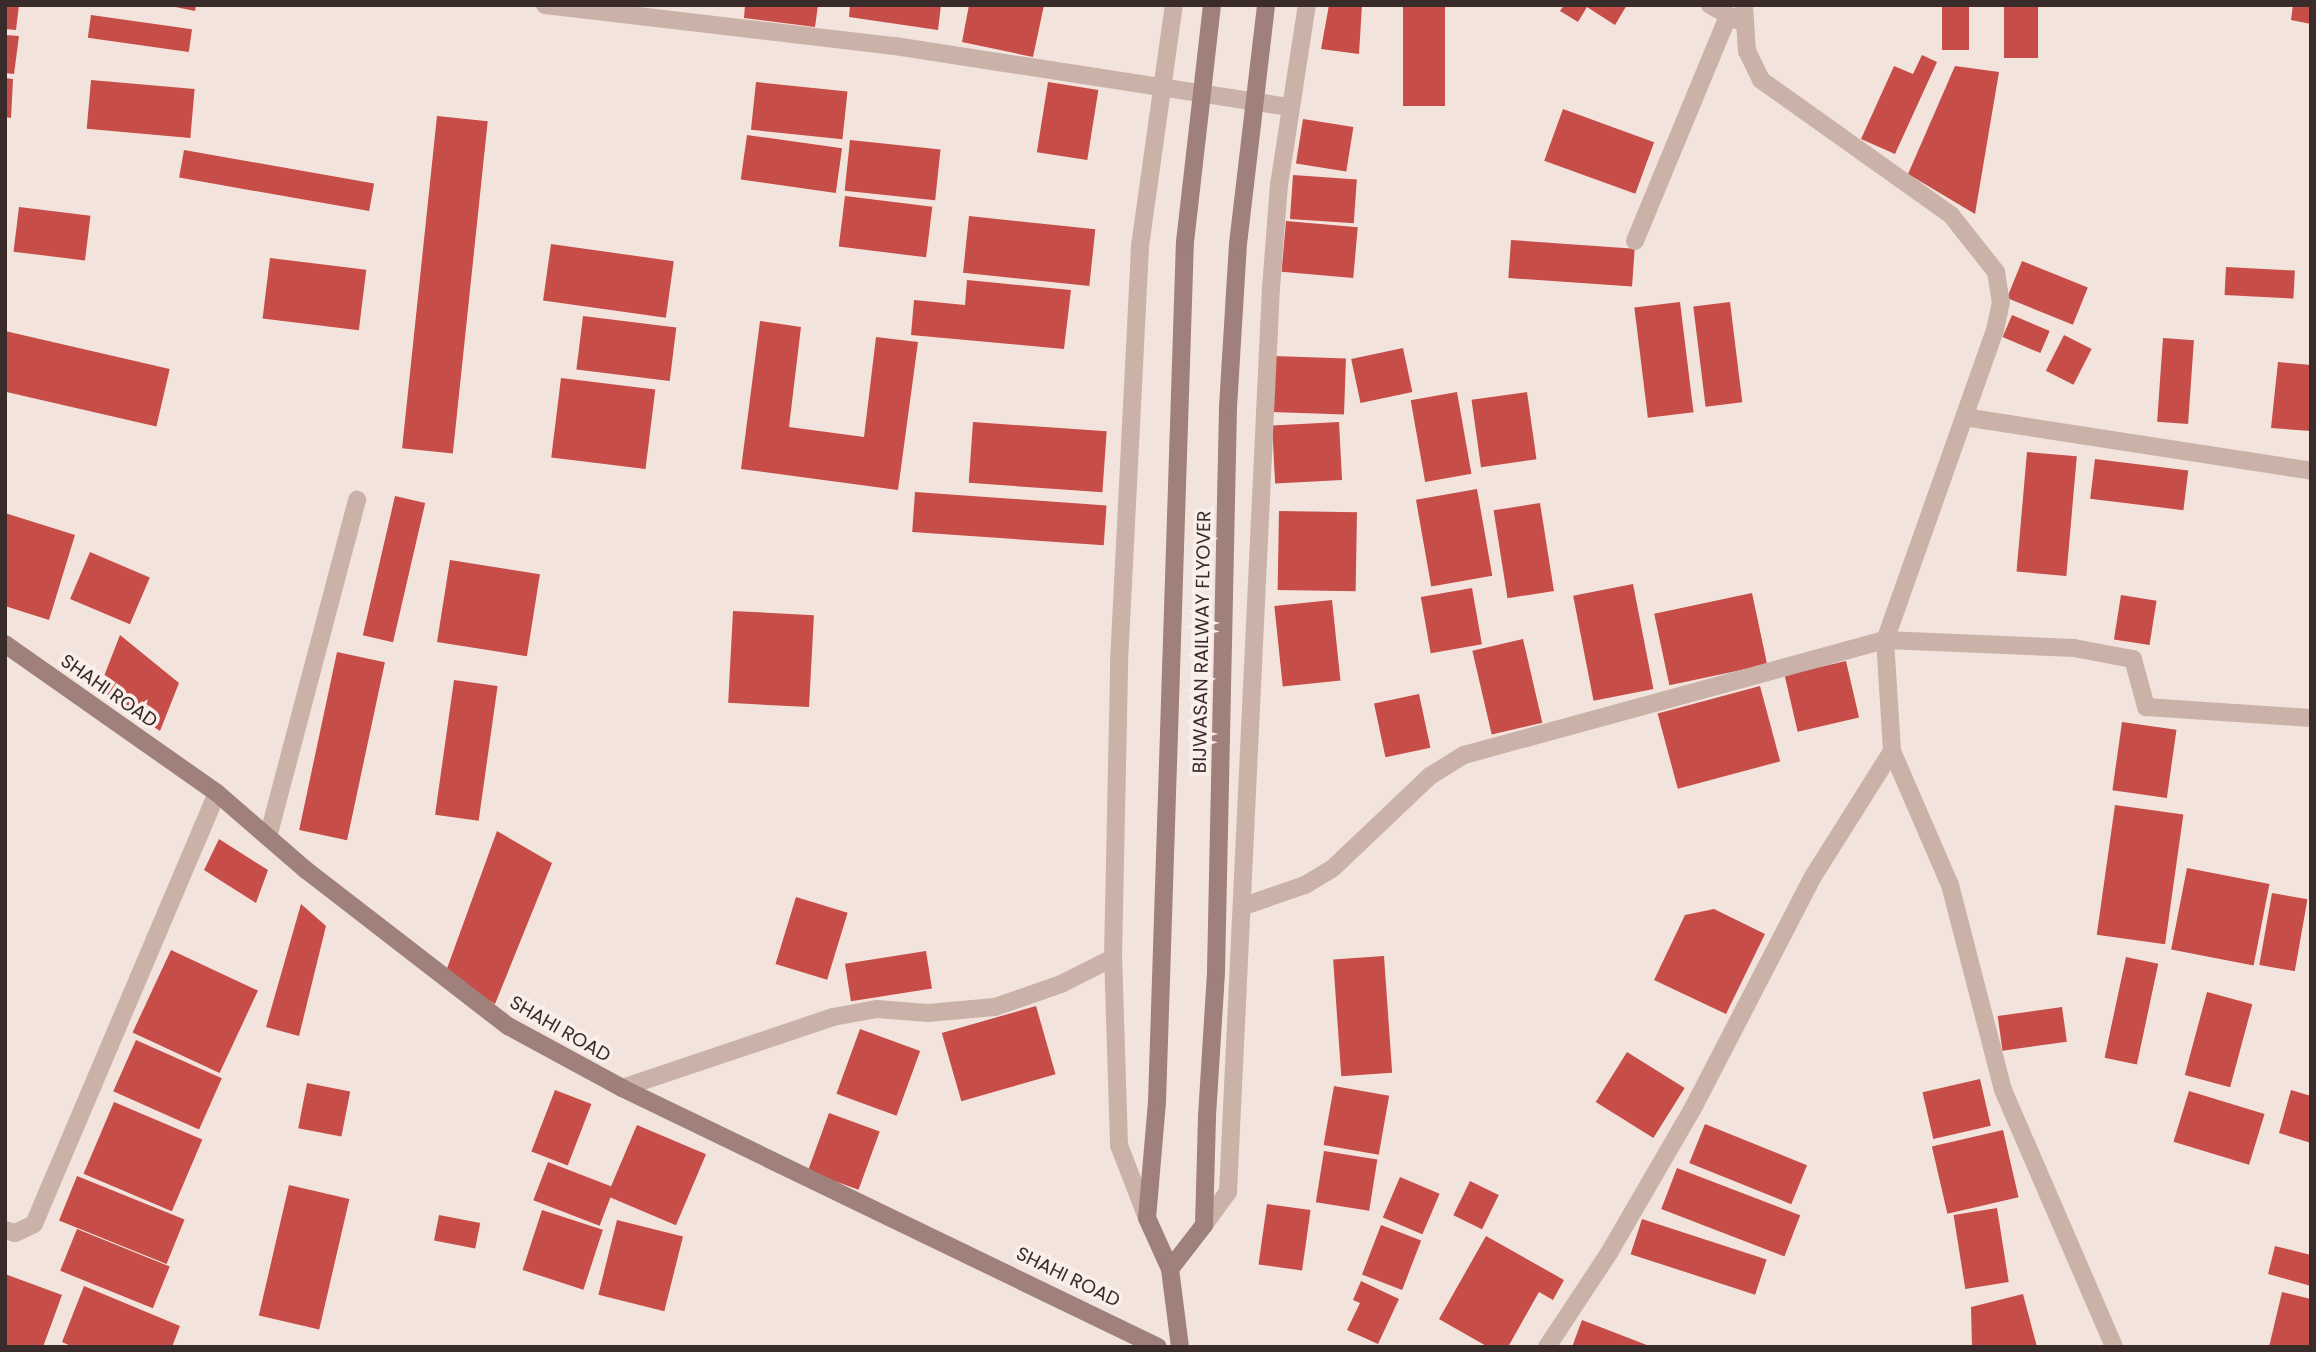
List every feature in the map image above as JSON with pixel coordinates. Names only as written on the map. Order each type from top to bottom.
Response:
[{"type":"main road","name":"BIJWASAN RAILWAY FLYOVER","points":[[1180,1347],[1170,1269],[1147,1218],[1157,1102],[1183,269],[1212,5]]},
{"type":"main road","name":"BIJWASAN RAILWAY FLYOVER","points":[[1203,1224],[1216,971],[1228,407],[1238,244],[1266,5]]},
{"type":"main road","name":"SHAHI ROAD","points":[[5,644],[217,793],[268,837],[508,1026],[622,1088],[1158,1347]]},
{"type":"main road","points":[[1170,1269],[1203,1224]]},
{"type":"street","points":[[545,5],[895,46],[1289,107]]},
{"type":"street","points":[[1147,1218],[1119,1145],[1113,958],[1119,662],[1133,341],[1160,86],[1174,5]]},
{"type":"street","points":[[1203,1224],[1228,1192],[1244,906],[1271,288],[1289,107],[1307,5]]},
{"type":"street","points":[[1710,5],[1739,15]]},
{"type":"street","points":[[1635,241],[1739,15]]},
{"type":"street","points":[[1739,15],[1747,51],[1761,80],[1951,215],[1996,272],[2001,302],[1995,330],[1885,640],[1892,751],[1950,886],[2003,1090],[2114,1347]]},
{"type":"street","points":[[1964,417],[2311,471]]},
{"type":"street","points":[[268,837],[357,500]]},
{"type":"street","points":[[1244,906],[1305,885],[1332,869],[1430,776],[1464,755],[1885,640],[2074,648],[2133,659],[2146,707],[2311,718]]},
{"type":"street","points":[[1547,1347],[1623,1229],[1692,1110],[1814,875],[1892,751]]},
{"type":"street","points":[[5,1230],[15,1233],[34,1224],[217,793]]},
{"type":"street","points":[[622,1088],[833,1017],[877,1009],[928,1013],[995,1007],[1060,985],[1113,958]]},
{"type":"building","points":[[5,5],[19,5],[16,30],[5,29]]},
{"type":"building","points":[[166,5],[196,5],[195,11]]},
{"type":"building","points":[[745,5],[818,5],[815,27],[744,18]]},
{"type":"building","points":[[850,5],[941,5],[938,30],[849,17]]},
{"type":"building","points":[[969,5],[1044,5],[1033,57],[962,42]]},
{"type":"building","points":[[1329,5],[1362,5],[1359,54],[1321,49]]},
{"type":"building","points":[[1403,5],[1445,5],[1445,106],[1403,106]]},
{"type":"building","points":[[1564,5],[1627,5],[1615,25],[1587,7],[1578,22],[1560,11]]},
{"type":"building","points":[[1942,5],[1969,5],[1969,50],[1942,50]]},
{"type":"building","points":[[2004,5],[2038,5],[2038,58],[2004,58]]},
{"type":"building","points":[[2293,5],[2311,5],[2311,24],[2291,20]]},
{"type":"building","points":[[91,15],[192,29],[189,52],[88,38]]},
{"type":"building","points":[[5,35],[19,36],[14,74],[5,73]]},
{"type":"building","points":[[1922,55],[1937,62],[1895,154],[1861,139],[1894,66],[1913,74]]},
{"type":"building","points":[[1955,66],[1999,72],[1975,214],[1908,174]]},
{"type":"building","points":[[5,78],[13,79],[11,118],[5,117]]},
{"type":"building","points":[[91,80],[195,89],[190,138],[87,129]]},
{"type":"building","points":[[756,82],[847,92],[842,139],[751,130]]},
{"type":"building","points":[[1048,82],[1098,90],[1087,160],[1037,152]]},
{"type":"building","points":[[1563,109],[1654,142],[1635,194],[1544,161]]},
{"type":"building","points":[[437,116],[488,121],[453,454],[402,448]]},
{"type":"building","points":[[1303,119],[1353,127],[1346,171],[1296,163]]},
{"type":"building","points":[[747,135],[842,148],[836,193],[741,180]]},
{"type":"building","points":[[850,140],[941,150],[935,200],[845,191]]},
{"type":"building","points":[[184,150],[374,184],[369,211],[179,178]]},
{"type":"building","points":[[1293,175],[1357,179],[1354,223],[1290,219]]},
{"type":"building","points":[[845,196],[932,207],[926,257],[839,247]]},
{"type":"building","points":[[19,207],[90,216],[85,260],[14,252]]},
{"type":"building","points":[[969,216],[1095,229],[1089,286],[963,273]]},
{"type":"building","points":[[1286,221],[1358,227],[1353,278],[1282,272]]},
{"type":"building","points":[[1511,240],[1635,249],[1632,287],[1508,278]]},
{"type":"building","points":[[551,244],[674,261],[666,318],[543,300]]},
{"type":"building","points":[[270,258],[366,270],[359,330],[263,319]]},
{"type":"building","points":[[2022,261],[2088,288],[2073,325],[2007,298]]},
{"type":"building","points":[[2226,267],[2295,271],[2293,299],[2225,295]]},
{"type":"building","points":[[967,280],[1071,290],[1064,349],[911,335],[914,300],[965,305]]},
{"type":"building","points":[[1680,302],[1694,412],[1648,418],[1634,308]]},
{"type":"building","points":[[1730,302],[1742,402],[1706,407],[1693,307]]},
{"type":"building","points":[[2012,315],[2050,331],[2040,353],[2003,337]]},
{"type":"building","points":[[583,316],[676,327],[670,381],[576,370]]},
{"type":"building","points":[[760,321],[801,327],[789,427],[864,437],[876,337],[918,342],[898,490],[741,469]]},
{"type":"building","points":[[5,331],[170,369],[156,427],[5,392]]},
{"type":"building","points":[[2064,335],[2092,349],[2073,385],[2046,371]]},
{"type":"building","points":[[2163,338],[2194,340],[2188,424],[2157,422]]},
{"type":"building","points":[[1403,348],[1412,392],[1361,403],[1351,359]]},
{"type":"building","points":[[1274,356],[1346,359],[1344,414],[1272,412]]},
{"type":"building","points":[[2278,362],[2311,365],[2311,431],[2271,428]]},
{"type":"building","points":[[561,378],[655,390],[646,469],[551,457]]},
{"type":"building","points":[[1457,392],[1471,474],[1425,482],[1411,400]]},
{"type":"building","points":[[1527,392],[1536,459],[1481,467],[1472,400]]},
{"type":"building","points":[[973,422],[1107,431],[1102,492],[969,483]]},
{"type":"building","points":[[1339,422],[1342,480],[1275,483],[1272,426]]},
{"type":"building","points":[[2027,452],[2077,456],[2066,576],[2017,572]]},
{"type":"building","points":[[2095,459],[2188,470],[2183,510],[2090,499]]},
{"type":"building","points":[[1477,489],[1492,576],[1431,586],[1416,500]]},
{"type":"building","points":[[915,492],[1107,505],[1104,545],[912,532]]},
{"type":"building","points":[[395,496],[425,503],[393,642],[363,635]]},
{"type":"building","points":[[1540,503],[1554,591],[1508,598],[1494,510]]},
{"type":"building","points":[[1279,511],[1357,512],[1356,591],[1278,590]]},
{"type":"building","points":[[5,513],[75,535],[49,620],[5,606]]},
{"type":"building","points":[[90,552],[150,577],[130,624],[70,599]]},
{"type":"building","points":[[450,560],[540,574],[527,656],[437,642]]},
{"type":"building","points":[[1633,584],[1653,689],[1594,701],[1573,596]]},
{"type":"building","points":[[1472,588],[1482,644],[1431,653],[1421,597]]},
{"type":"building","points":[[1752,593],[1767,664],[1669,685],[1654,614]]},
{"type":"building","points":[[2121,595],[2157,601],[2150,645],[2114,639]]},
{"type":"building","points":[[1332,600],[1340,681],[1283,687],[1274,606]]},
{"type":"building","points":[[733,611],[814,615],[809,707],[728,703]]},
{"type":"building","points":[[120,635],[179,683],[160,731],[99,689]]},
{"type":"building","points":[[1523,639],[1542,723],[1492,734],[1472,651]]},
{"type":"building","points":[[337,652],[385,662],[347,840],[299,830]]},
{"type":"building","points":[[1846,661],[1859,718],[1798,732],[1785,675]]},
{"type":"building","points":[[454,680],[498,686],[479,821],[435,815]]},
{"type":"building","points":[[1760,686],[1780,761],[1678,789],[1658,713]]},
{"type":"building","points":[[1419,694],[1430,748],[1385,757],[1374,704]]},
{"type":"building","points":[[2122,722],[2176,730],[2167,798],[2112,790]]},
{"type":"building","points":[[2115,805],[2183,815],[2165,944],[2097,935]]},
{"type":"building","points":[[497,831],[552,863],[495,1004],[445,974]]},
{"type":"building","points":[[219,839],[268,870],[256,903],[204,870]]},
{"type":"building","points":[[2187,868],[2269,884],[2254,966],[2171,949]]},
{"type":"building","points":[[2272,893],[2307,899],[2295,971],[2259,965]]},
{"type":"building","points":[[796,897],[848,913],[827,980],[776,964]]},
{"type":"building","points":[[301,904],[326,926],[299,1036],[266,1027]]},
{"type":"building","points":[[1714,909],[1765,934],[1726,1014],[1654,980],[1685,915]]},
{"type":"building","points":[[171,950],[258,991],[220,1073],[133,1032]]},
{"type":"building","points":[[926,951],[932,989],[851,1001],[845,964]]},
{"type":"building","points":[[1384,956],[1392,1073],[1341,1076],[1333,960]]},
{"type":"building","points":[[2126,957],[2158,964],[2137,1065],[2105,1058]]},
{"type":"building","points":[[2207,992],[2252,1004],[2230,1087],[2185,1075]]},
{"type":"building","points":[[1036,1006],[1056,1074],[961,1101],[942,1033]]},
{"type":"building","points":[[2062,1007],[2067,1042],[2003,1051],[1998,1016]]},
{"type":"building","points":[[860,1029],[920,1051],[897,1116],[836,1094]]},
{"type":"building","points":[[136,1040],[222,1078],[199,1129],[113,1091]]},
{"type":"building","points":[[1627,1052],[1685,1088],[1653,1138],[1596,1102]]},
{"type":"building","points":[[1980,1079],[1991,1126],[1933,1139],[1923,1092]]},
{"type":"building","points":[[307,1083],[350,1091],[341,1137],[298,1128]]},
{"type":"building","points":[[1334,1086],[1389,1096],[1379,1155],[1324,1145]]},
{"type":"building","points":[[555,1090],[591,1104],[568,1166],[531,1152]]},
{"type":"building","points":[[2291,1090],[2311,1096],[2311,1143],[2279,1133]]},
{"type":"building","points":[[2189,1091],[2265,1114],[2249,1165],[2174,1142]]},
{"type":"building","points":[[114,1102],[202,1140],[172,1211],[84,1174]]},
{"type":"building","points":[[829,1113],[880,1131],[859,1190],[808,1171]]},
{"type":"building","points":[[1705,1124],[1807,1165],[1791,1204],[1689,1163]]},
{"type":"building","points":[[637,1125],[706,1154],[676,1225],[607,1196]]},
{"type":"building","points":[[2003,1130],[2019,1197],[1947,1214],[1932,1146]]},
{"type":"building","points":[[1324,1151],[1377,1159],[1369,1211],[1316,1202]]},
{"type":"building","points":[[548,1162],[614,1187],[600,1226],[533,1200]]},
{"type":"building","points":[[1677,1168],[1800,1215],[1784,1256],[1661,1209]]},
{"type":"building","points":[[77,1176],[185,1219],[167,1264],[59,1221]]},
{"type":"building","points":[[1400,1177],[1440,1194],[1422,1234],[1383,1218]]},
{"type":"building","points":[[1470,1181],[1499,1195],[1482,1229],[1453,1215]]},
{"type":"building","points":[[289,1185],[349,1199],[319,1330],[259,1316]]},
{"type":"building","points":[[1267,1204],[1311,1210],[1302,1271],[1259,1264]]},
{"type":"building","points":[[1997,1208],[2009,1282],[1965,1289],[1954,1215]]},
{"type":"building","points":[[542,1210],[603,1230],[583,1290],[523,1270]]},
{"type":"building","points":[[439,1215],[480,1223],[475,1249],[434,1241]]},
{"type":"building","points":[[1642,1219],[1767,1259],[1755,1295],[1631,1254]]},
{"type":"building","points":[[617,1220],[683,1236],[664,1311],[598,1295]]},
{"type":"building","points":[[1381,1225],[1421,1240],[1402,1290],[1362,1274]]},
{"type":"building","points":[[77,1229],[170,1266],[153,1308],[60,1271]]},
{"type":"building","points":[[1486,1236],[1564,1280],[1553,1300],[1539,1292],[1508,1347],[1488,1347],[1439,1319]]},
{"type":"building","points":[[2275,1246],[2311,1255],[2311,1286],[2268,1274]]},
{"type":"building","points":[[5,1274],[62,1295],[43,1347],[5,1347]]},
{"type":"building","points":[[1361,1281],[1399,1299],[1378,1344],[1347,1330],[1360,1303],[1353,1300]]},
{"type":"building","points":[[84,1286],[180,1326],[172,1347],[73,1347],[62,1342]]},
{"type":"building","points":[[2282,1292],[2311,1299],[2311,1347],[2269,1347]]},
{"type":"building","points":[[2023,1294],[2037,1347],[1972,1347],[1971,1307]]},
{"type":"building","points":[[1582,1320],[1652,1347],[1572,1347]]}]
